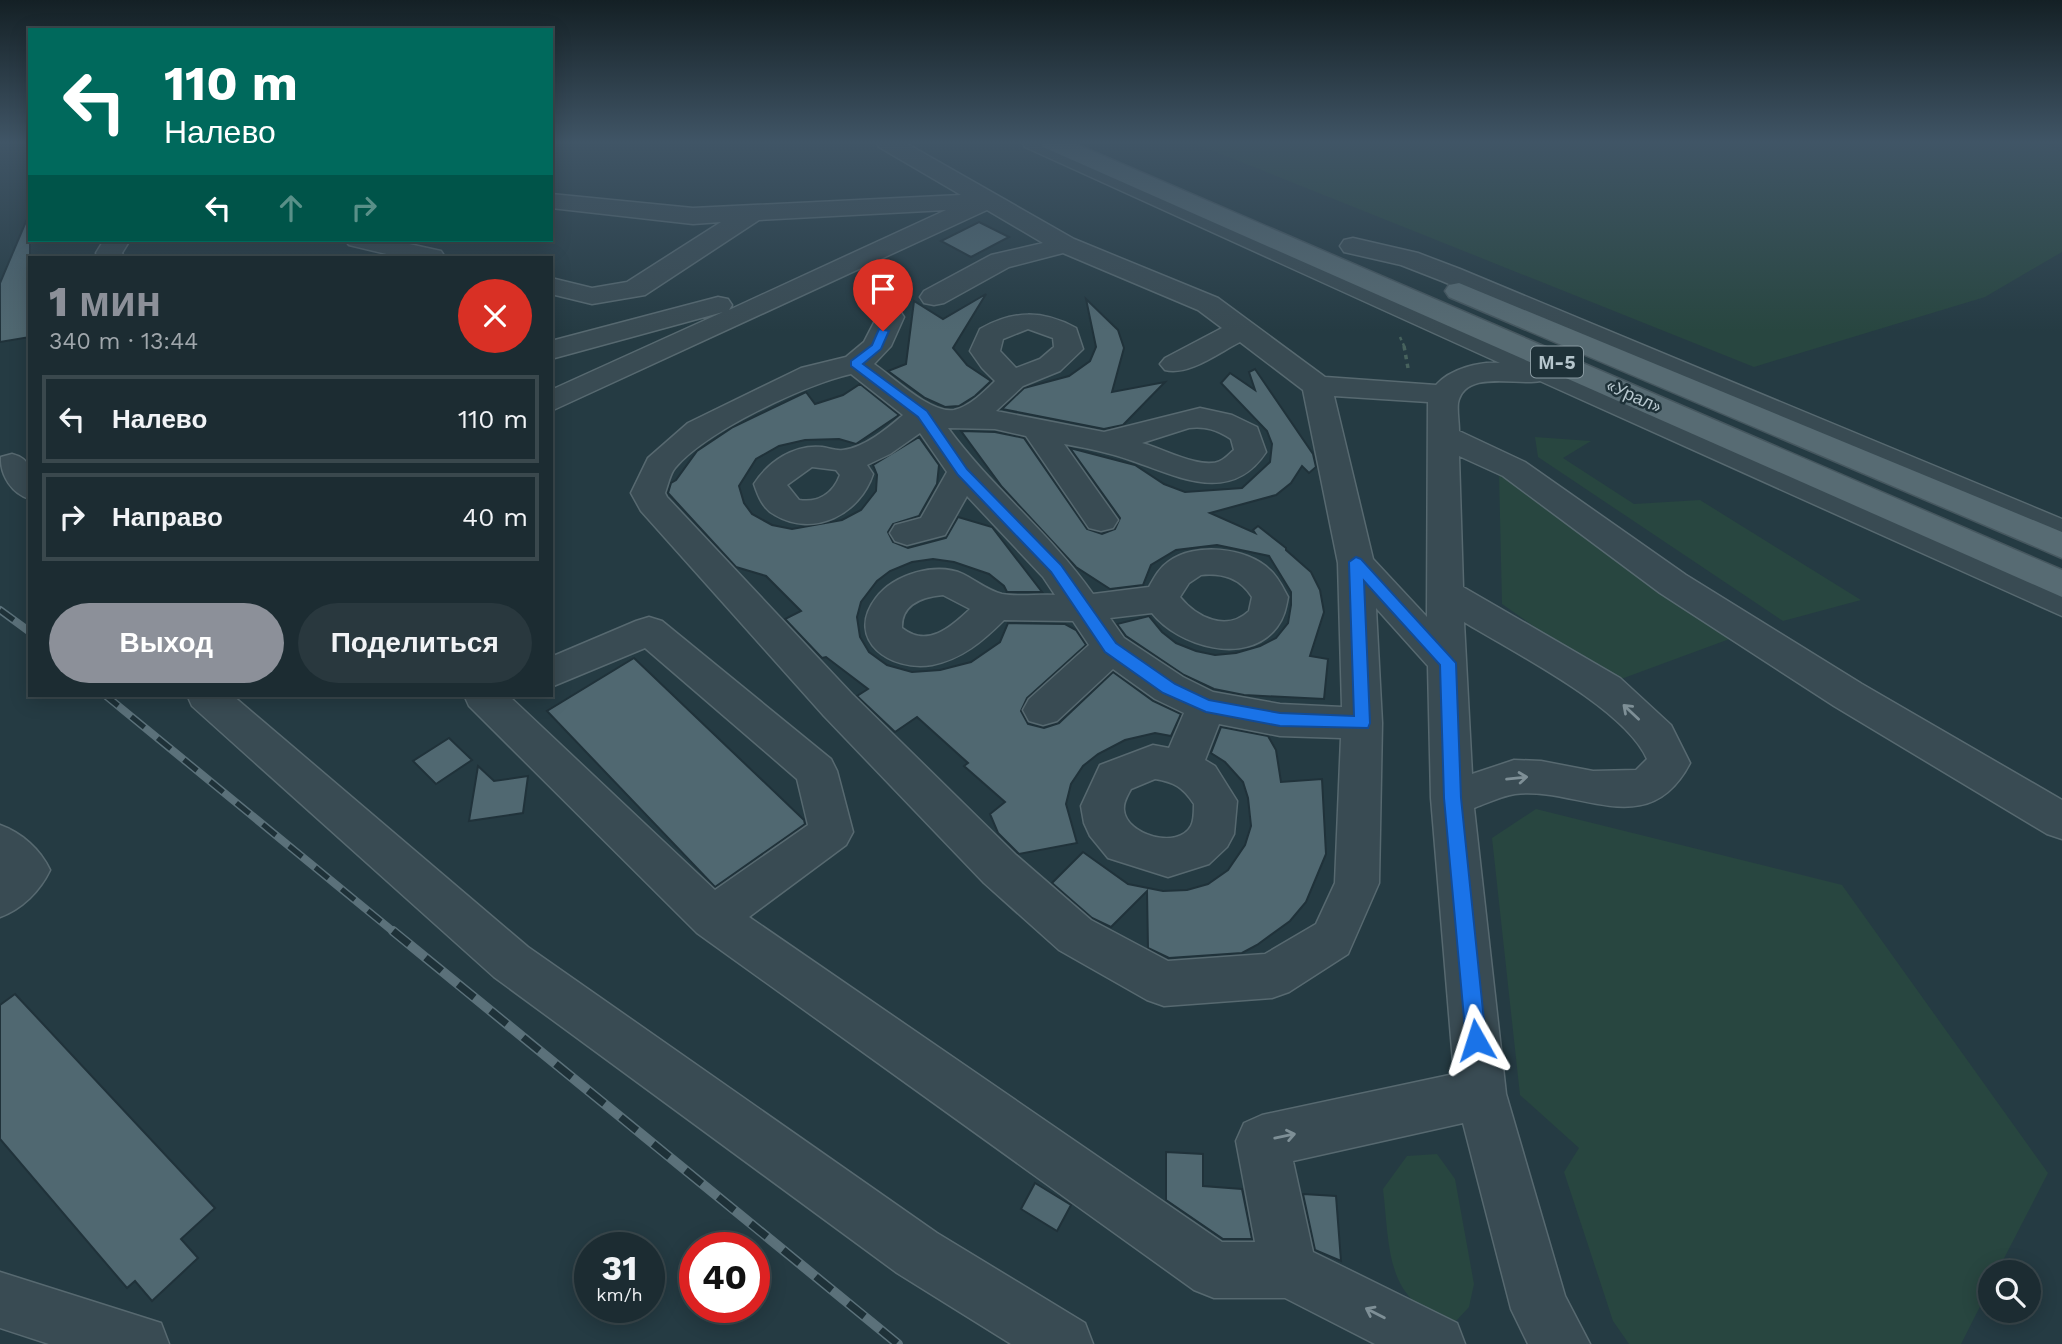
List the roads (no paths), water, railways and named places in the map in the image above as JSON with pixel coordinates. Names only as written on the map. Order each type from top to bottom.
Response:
[{"type":"main road","name":"«Урал»","points":[[1194,205],[2062,584]]},
{"type":"main road","name":"«Урал»","points":[[1340,240],[2062,546]]},
{"type":"street","points":[[586,205],[693,216],[914,205]]},
{"type":"street","points":[[553,401],[979,205]]},
{"type":"street","points":[[994,205],[1065,245],[1208,304],[1317,386],[1440,415],[1673,584],[1848,695],[2062,821]]},
{"type":"street","points":[[1172,205],[2062,603]]},
{"type":"street","points":[[553,286],[592,296],[635,289],[753,213]]},
{"type":"street","points":[[1340,240],[1409,259],[1451,275],[2062,532]]},
{"type":"street","points":[[367,242],[428,256]]},
{"type":"street","points":[[934,297],[1000,261],[1065,245]]},
{"type":"street","points":[[553,349],[820,278]]},
{"type":"street","points":[[1362,290],[1422,325],[1437,354],[1452,798],[1481,1094],[1540,1309],[1561,1344]]},
{"type":"street","points":[[890,317],[877,346],[856,364],[812,374],[699,430],[659,465],[648,492],[653,503],[838,705],[1000,869],[1075,935],[1164,984],[1272,976],[1332,939],[1357,883],[1362,723],[1356,562],[1317,386]]},
{"type":"street","points":[[1175,364],[1242,329]]},
{"type":"street","points":[[856,364],[922,414],[962,472],[1056,568],[1111,648],[1169,688],[1206,706],[1280,720],[1362,723]]},
{"type":"street","points":[[1440,415],[1448,390],[1455,382],[1471,375],[1489,371],[1513,371],[1568,383]]},
{"type":"street","points":[[958,420],[982,408],[1012,380]]},
{"type":"street","points":[[922,414],[958,420],[995,420],[1104,442]]},
{"type":"street","points":[[846,461],[902,435],[922,414]]},
{"type":"street","points":[[1038,430],[1101,520]]},
{"type":"street","points":[[907,533],[933,527],[962,472]]},
{"type":"street","points":[[1356,562],[1448,663]]},
{"type":"street","points":[[1445,593],[1606,689],[1657,736],[1669,763],[1646,787],[1593,788],[1541,778],[1514,777],[1452,798]]},
{"type":"street","points":[[995,607],[1083,608],[1161,599]]},
{"type":"street","points":[[553,672],[649,631],[816,771],[831,832],[713,918]]},
{"type":"street","points":[[1043,710],[1111,648]]},
{"type":"street","points":[[208,697],[512,962],[917,1254],[1064,1344]]},
{"type":"street","points":[[491,697],[713,918],[1214,1270],[1289,1270],[1436,1344]]},
{"type":"street","points":[[1182,767],[1206,706]]},
{"type":"street","points":[[0,844],[27,870],[0,897]]},
{"type":"street","points":[[1289,1270],[1262,1141],[1481,1094]]},
{"type":"street","points":[[0,1300],[140,1344]]},
{"type":"railway","points":[[0,610],[28,631]]},
{"type":"railway","points":[[107,697],[395,933]]},
{"type":"railway","points":[[393,931],[898,1344]]}]
